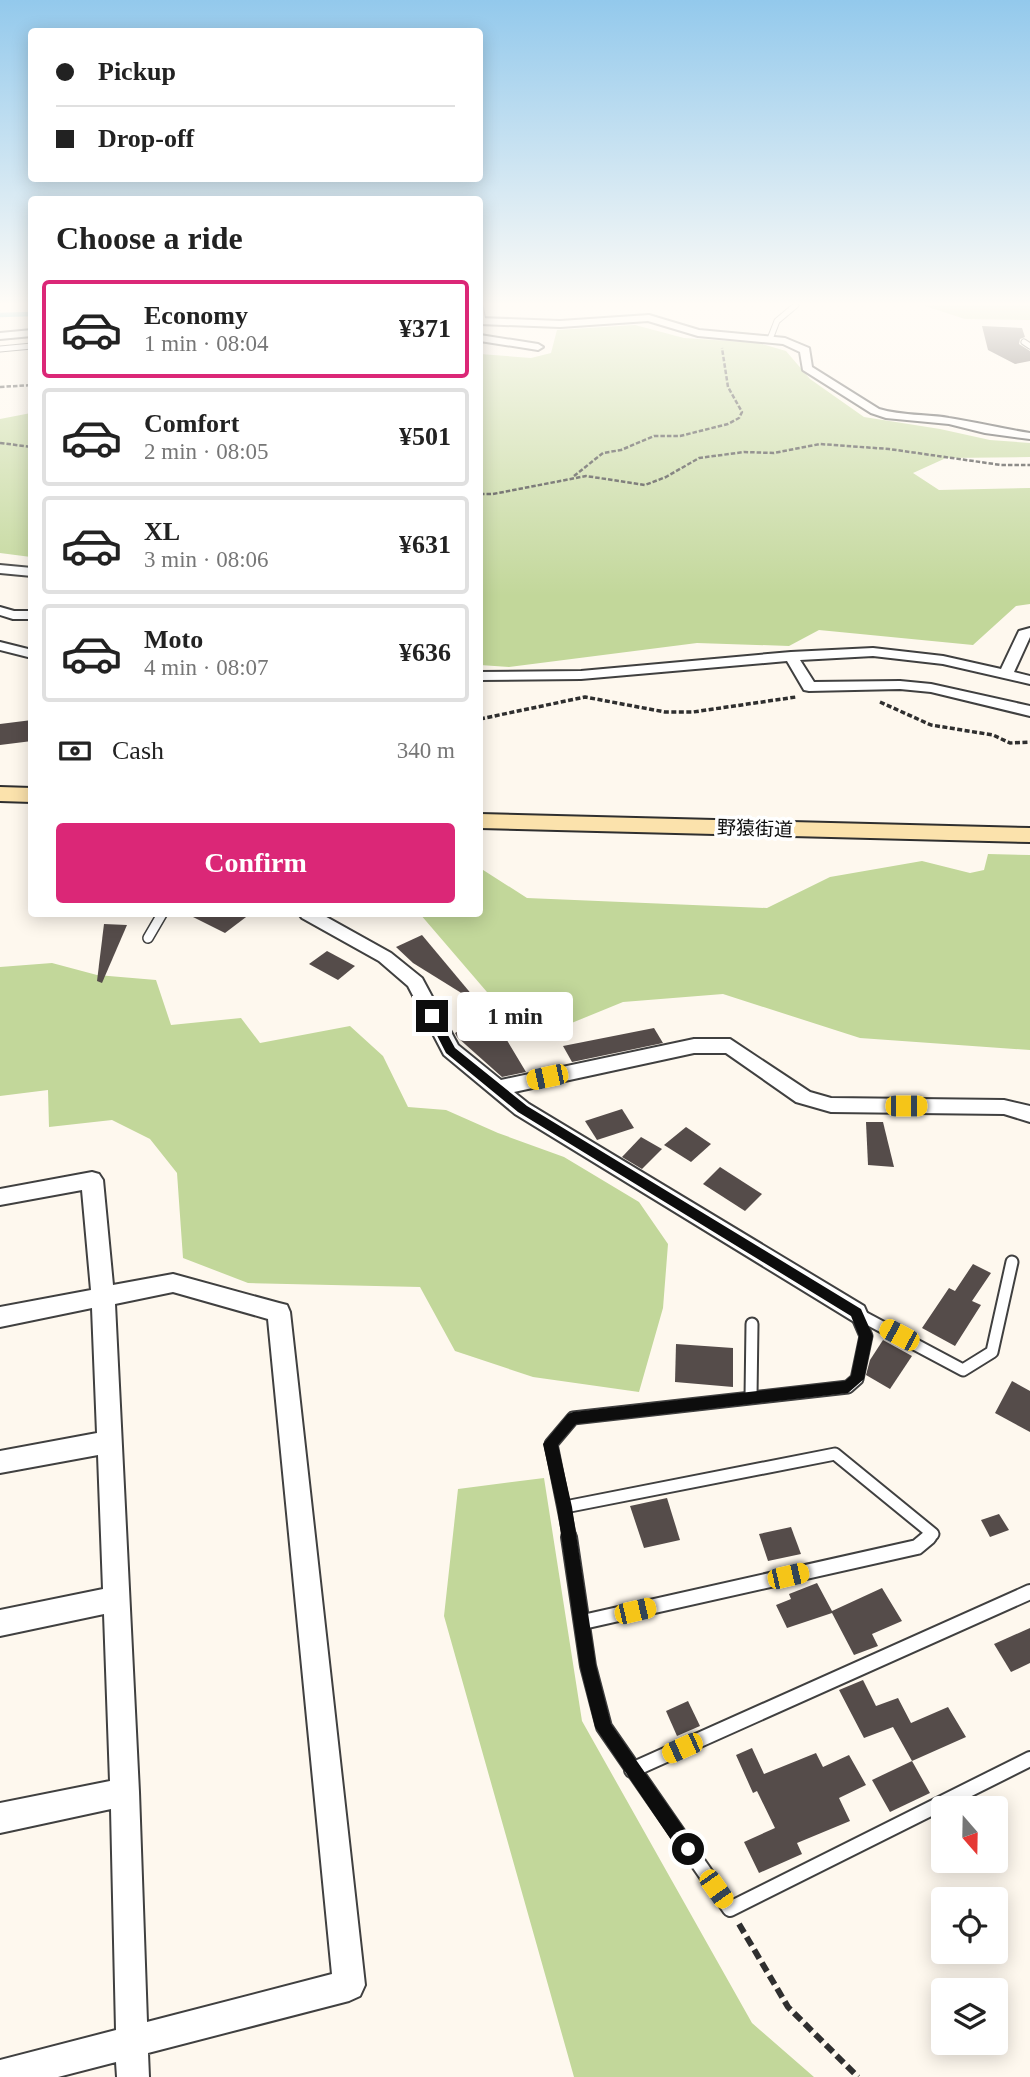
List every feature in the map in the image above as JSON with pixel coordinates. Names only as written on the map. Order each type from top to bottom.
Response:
[{"type":"main road","points":[[0,794],[28,795]]},
{"type":"main road","name":"野猿街道","points":[[483,807],[1030,821]]},
{"type":"main road","points":[[0,809],[28,810]]},
{"type":"main road","name":"野猿街道","points":[[483,821],[1030,835]]},
{"type":"street","points":[[861,402],[875,411],[898,418],[949,421],[985,430],[1030,436]]},
{"type":"street","points":[[0,569],[28,572]]},
{"type":"street","points":[[0,611],[28,614]]},
{"type":"street","points":[[1006,674],[1024,634],[1030,632]]},
{"type":"street","points":[[0,646],[28,653]]},
{"type":"street","points":[[483,676],[581,675],[791,656],[873,652],[909,655],[1030,680]]},
{"type":"street","points":[[791,656],[809,687],[900,685],[931,688],[1030,711]]},
{"type":"street","points":[[313,917],[386,957],[415,982],[450,1050],[522,1109],[856,1313]]},
{"type":"street","points":[[498,1088],[694,1046],[730,1045],[803,1097],[831,1105],[1004,1107],[1030,1114]]},
{"type":"street","points":[[0,1197],[92,1180],[103,1298],[110,1442],[114,1599],[125,1792],[133,2077]]},
{"type":"street","points":[[0,1317],[173,1283],[279,1312],[349,1985],[0,2076]]},
{"type":"street","points":[[0,1462],[110,1442]]},
{"type":"street","points":[[0,1623],[114,1599]]},
{"type":"street","points":[[0,1818],[125,1792]]},
{"type":"lane","points":[[148,938],[160,917]]},
{"type":"lane","points":[[856,1313],[963,1370],[992,1352],[1012,1262]]},
{"type":"lane","points":[[856,1313],[866,1336],[857,1379],[848,1387],[573,1418],[551,1444],[565,1507],[588,1666],[604,1727],[730,1909],[1030,1759]]},
{"type":"lane","points":[[751,1397],[752,1324]]},
{"type":"lane","points":[[565,1507],[835,1454],[933,1534],[917,1547],[583,1622]]},
{"type":"lane","points":[[632,1770],[1030,1592]]},
{"type":"path","points":[[571,478],[603,453],[621,450],[654,436],[680,436],[728,424],[739,418],[742,412],[736,402]]},
{"type":"path","points":[[0,443],[28,446]]},
{"type":"path","points":[[483,494],[514,491],[586,476],[645,485],[699,458],[744,452],[774,453],[820,444],[889,449],[1001,465],[1030,466]]},
{"type":"path","points":[[483,718],[586,697],[665,712],[693,712],[800,697]]},
{"type":"path","points":[[873,699],[931,725],[993,735],[999,740],[1020,744],[1030,742]]},
{"type":"path","points":[[730,1909],[788,2007],[858,2077]]},
{"type":"green space","points":[[483,402],[843,402],[864,417],[990,440],[1030,443],[1030,457],[946,458],[913,473],[939,490],[1030,488],[1030,604],[1016,606],[973,645],[819,630],[789,646],[697,643],[509,667],[483,665]]},
{"type":"green space","points":[[28,414],[28,557],[0,553],[0,419]]},
{"type":"green space","points":[[988,854],[1030,855],[1030,1050],[860,1038],[723,994],[623,1002],[552,1031],[511,1020],[423,917],[483,917],[483,870],[527,898],[767,908],[830,877],[922,861],[970,873],[984,870]]},
{"type":"green space","points":[[52,963],[97,975],[156,980],[171,1025],[241,1018],[260,1043],[350,1026],[383,1056],[408,1107],[446,1110],[498,1133],[564,1157],[639,1202],[668,1244],[663,1308],[639,1392],[533,1377],[455,1351],[420,1287],[248,1283],[183,1258],[177,1173],[150,1139],[112,1120],[49,1127],[48,1090],[0,1096],[0,967]]},
{"type":"green space","points":[[544,1478],[582,1721],[752,2023],[814,2077],[574,2077],[444,1616],[458,1489]]},
{"type":"building","points":[[28,720],[28,742],[0,745],[0,724]]},
{"type":"building","points":[[193,917],[246,917],[225,933]]},
{"type":"building","points":[[104,924],[127,925],[102,983],[97,981]]},
{"type":"building","points":[[422,935],[473,996],[471,999],[413,963],[396,947]]},
{"type":"building","points":[[327,951],[355,966],[338,980],[309,964]]},
{"type":"building","points":[[480,1019],[500,1038],[505,1037],[526,1072],[502,1077],[457,1037],[455,1033]]},
{"type":"building","points":[[654,1028],[663,1043],[572,1062],[563,1046]]},
{"type":"building","points":[[622,1109],[634,1128],[597,1140],[585,1121]]},
{"type":"building","points":[[866,1122],[883,1122],[894,1167],[868,1165]]},
{"type":"building","points":[[686,1127],[711,1144],[691,1162],[664,1145]]},
{"type":"building","points":[[641,1137],[662,1149],[642,1169],[622,1157]]},
{"type":"building","points":[[720,1167],[762,1194],[745,1211],[703,1184]]},
{"type":"building","points":[[973,1264],[991,1273],[972,1301],[981,1305],[955,1346],[922,1328],[949,1288],[955,1291]]},
{"type":"building","points":[[883,1340],[912,1356],[890,1389],[866,1375],[870,1360]]},
{"type":"building","points":[[676,1344],[733,1348],[733,1387],[675,1382]]},
{"type":"building","points":[[1012,1381],[1030,1391],[1030,1432],[995,1413]]},
{"type":"building","points":[[667,1498],[680,1540],[644,1548],[630,1506]]},
{"type":"building","points":[[999,1514],[1009,1530],[990,1537],[981,1520]]},
{"type":"building","points":[[791,1527],[801,1554],[768,1561],[759,1534]]},
{"type":"building","points":[[817,1583],[832,1611],[882,1588],[902,1621],[872,1634],[878,1646],[854,1655],[832,1613],[787,1628],[776,1605],[791,1599],[789,1594]]},
{"type":"building","points":[[1030,1628],[1030,1663],[1011,1672],[994,1644]]},
{"type":"building","points":[[863,1680],[876,1706],[898,1698],[911,1723],[948,1707],[966,1737],[912,1761],[893,1727],[864,1738],[839,1690]]},
{"type":"building","points":[[688,1701],[700,1726],[677,1736],[666,1711]]},
{"type":"building","points":[[752,1748],[764,1774],[816,1753],[823,1767],[849,1755],[866,1785],[839,1798],[850,1821],[797,1843],[802,1854],[759,1873],[744,1842],[775,1828],[757,1791],[753,1793],[736,1755]]},
{"type":"building","points":[[912,1761],[930,1793],[890,1812],[872,1780]]},
{"type":"route","points":[[432,1016],[450,1050],[522,1109],[856,1313],[866,1336],[857,1379],[848,1387],[573,1418],[551,1444],[565,1507],[588,1666],[604,1727],[688,1849]]}]
